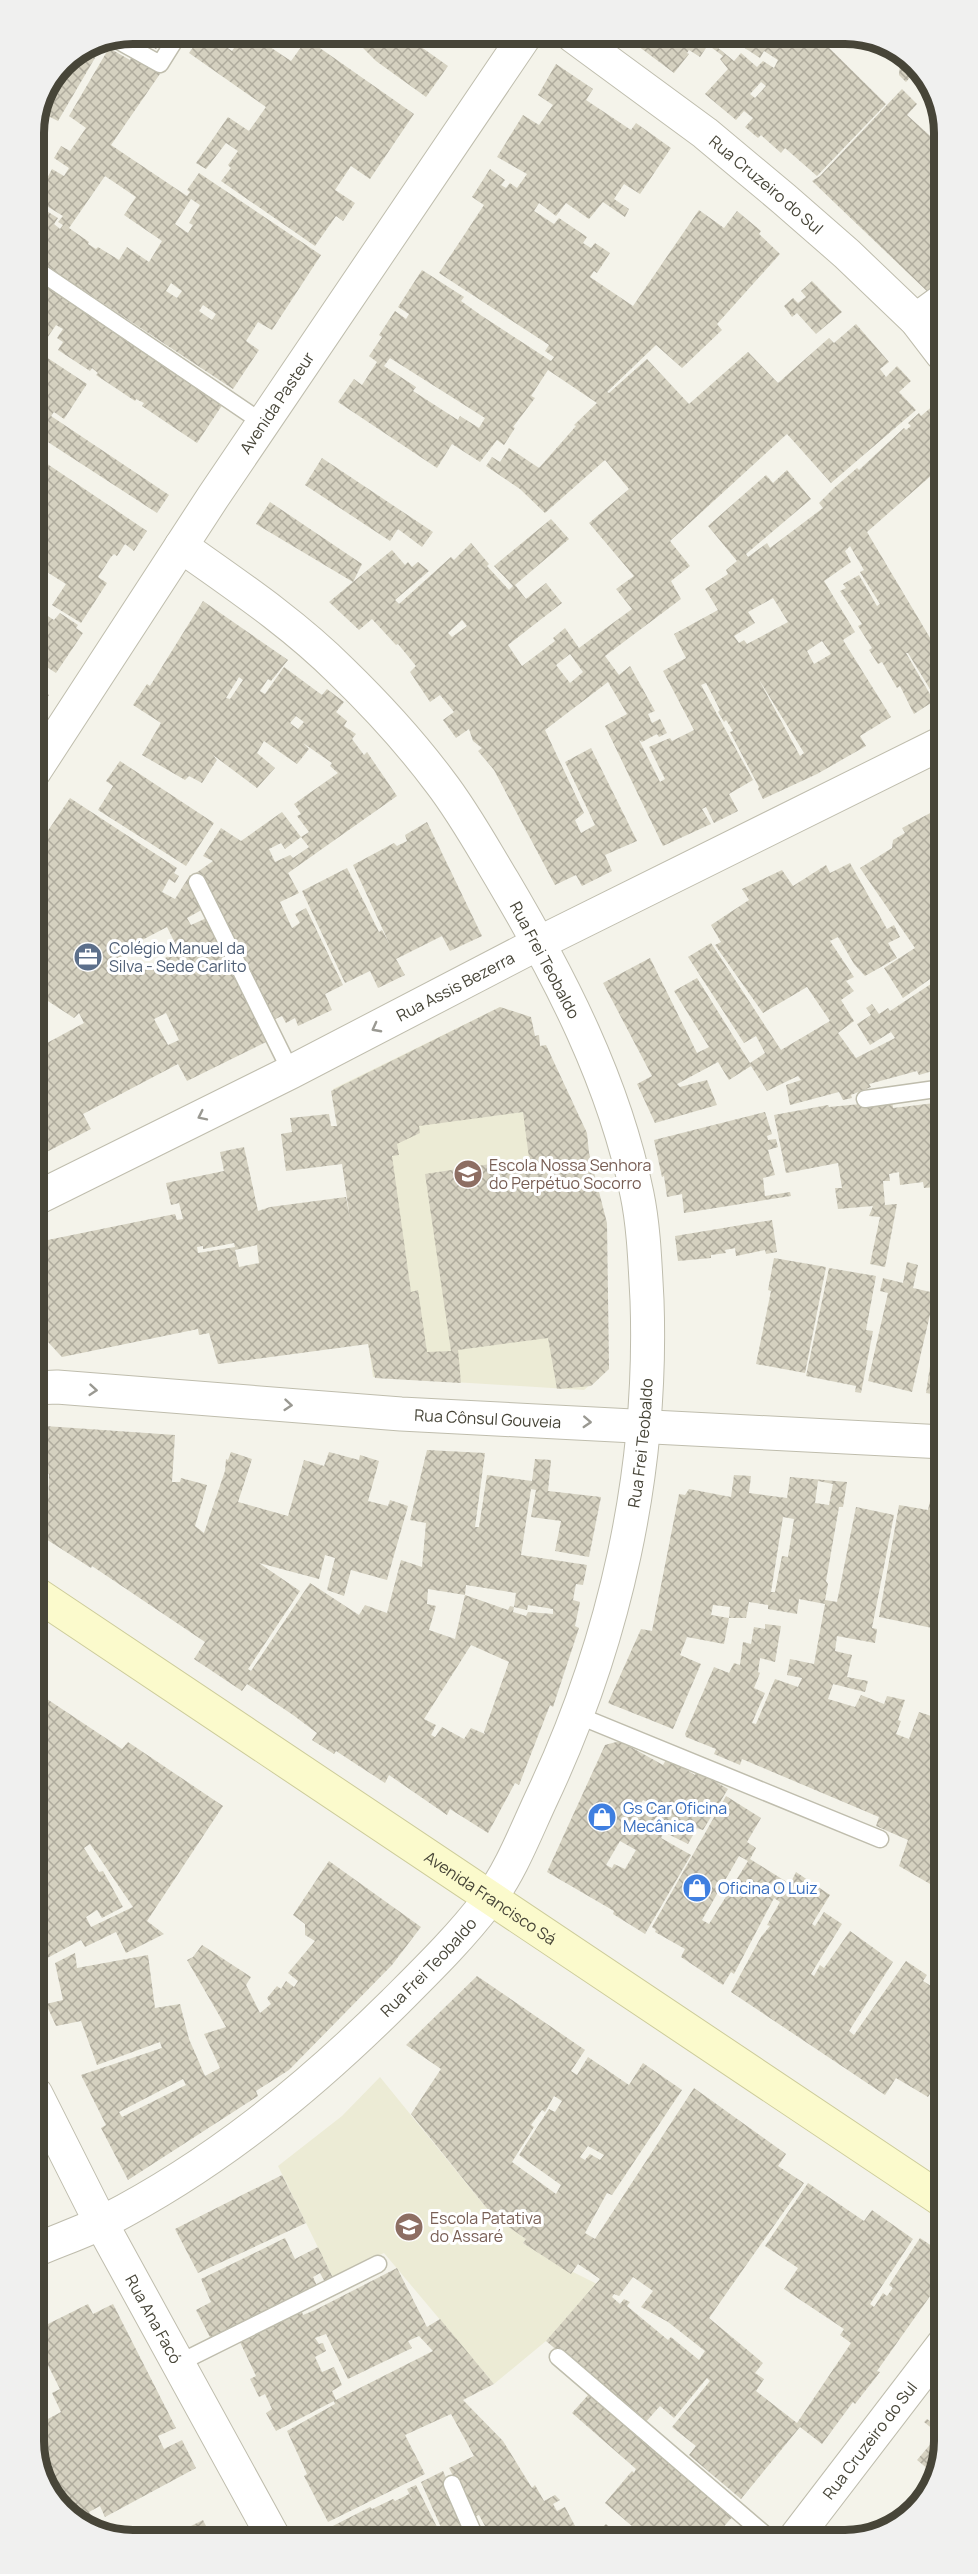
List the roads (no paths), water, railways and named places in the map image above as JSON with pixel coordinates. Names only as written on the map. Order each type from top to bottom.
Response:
[{"type":"main road","name":"Avenida Francisco Sá","points":[[44,1599],[934,2195]]},
{"type":"street","name":"Avenida Pasteur","points":[[44,757],[263,423],[520,44]]},
{"type":"street","name":"Rua Cruzeiro do Sul","points":[[584,44],[705,133],[847,254],[929,310],[934,327]]},
{"type":"street","name":"Rua Frei Teobaldo","points":[[44,2247],[101,2223],[203,2164],[277,2110],[358,2038],[421,1976],[490,1898],[564,1752],[589,1683],[619,1579],[636,1503],[645,1425],[648,1346],[646,1274],[638,1199],[624,1141],[590,1046],[539,942],[441,783],[402,737],[342,672],[304,636],[181,546]]},
{"type":"street","name":"Rua Assis Bezerra","points":[[44,1195],[291,1072],[539,942],[934,747]]},
{"type":"street","name":"Rua Cônsul Gouveia","points":[[44,1388],[401,1414],[934,1441]]},
{"type":"street","name":"Rua Ana Facó","points":[[44,2110],[101,2223],[270,2530]]},
{"type":"street","name":"Rua Cruzeiro do Sul","points":[[801,2530],[934,2356]]},
{"type":"lane","points":[[125,44],[160,64],[172,44]]},
{"type":"lane","points":[[44,274],[263,423]]},
{"type":"lane","points":[[197,882],[291,1072]]},
{"type":"lane","points":[[865,1099],[934,1089]]},
{"type":"lane","points":[[577,1715],[880,1839]]},
{"type":"lane","points":[[179,2363],[378,2265]]},
{"type":"lane","points":[[558,2357],[761,2530]]},
{"type":"lane","points":[[452,2484],[472,2530]]},
{"type":"place","name":"Colégio Manuel da Silva - Sede Carlito","points":[[88,957]]},
{"type":"place","name":"Escola Nossa Senhora do Perpétuo Socorro","points":[[468,1174]]},
{"type":"place","name":"Gs Car Oficina Mecânica","points":[[602,1817]]},
{"type":"place","name":"Oficina O Luiz","points":[[697,1888]]},
{"type":"place","name":"Escola Patativa do Assaré","points":[[409,2227]]}]
